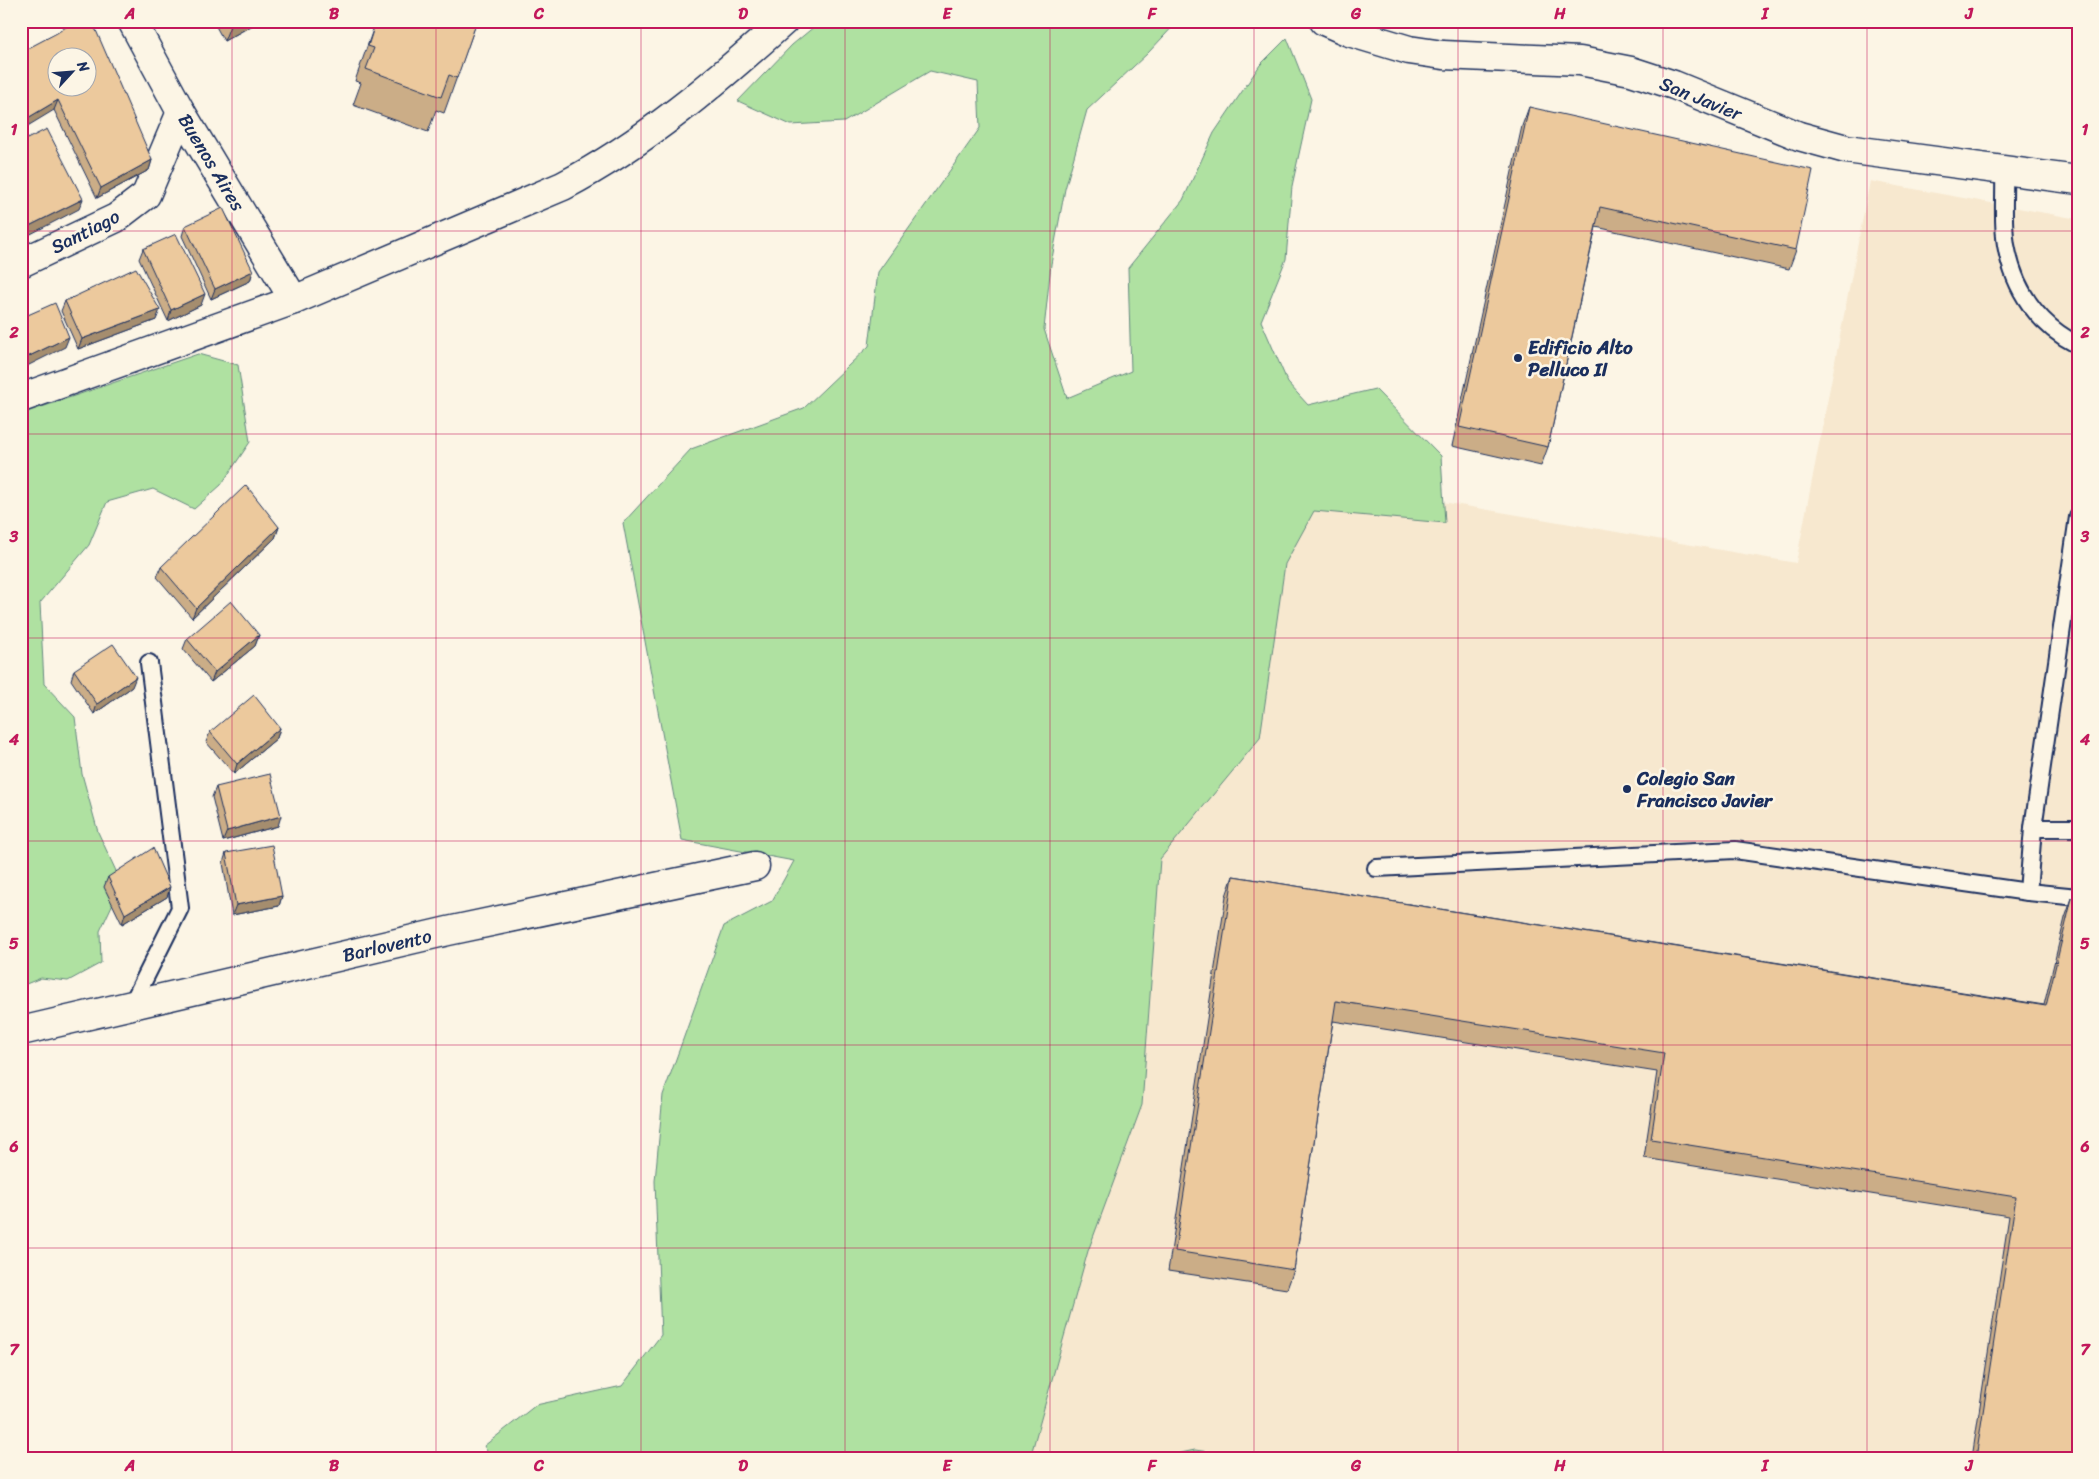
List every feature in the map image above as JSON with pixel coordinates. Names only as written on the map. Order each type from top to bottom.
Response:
[{"type":"street","name":"Buenos Aires","points":[[132,21],[181,112],[294,300]]},
{"type":"street","points":[[21,398],[294,300],[563,186],[604,164],[675,115],[784,21]]},
{"type":"street","name":"San Javier","points":[[1324,21],[1357,35],[1409,50],[1443,55],[1580,61],[1631,71],[1674,85],[1756,120],[1823,144],[1846,149],[2078,180]]},
{"type":"street","name":"Santiago","points":[[21,263],[116,218],[146,195],[181,112]]},
{"type":"street","name":"Barlovento","points":[[21,1031],[448,931],[755,866]]},
{"type":"lane","points":[[2004,171],[2006,245],[2018,282],[2035,314],[2059,336],[2078,346]]},
{"type":"lane","points":[[2028,892],[2033,828],[2078,517]]},
{"type":"lane","points":[[132,1004],[180,908],[149,663]]},
{"type":"lane","points":[[2033,828],[2078,828]]},
{"type":"lane","points":[[1376,868],[1735,850],[2028,892],[2078,896]]},
{"type":"shaded area","name":"Colegio San Francisco Javier","points":[[1870,181],[2078,219],[2078,1458],[1010,1458],[1112,940],[1263,476],[1402,495],[1796,563]]},
{"type":"green space","points":[[821,21],[1178,21],[1148,53],[1087,110],[1065,189],[1051,264],[1044,329],[1067,398],[1131,371],[1128,268],[1183,200],[1214,133],[1260,65],[1287,38],[1311,99],[1292,186],[1286,259],[1261,321],[1288,383],[1308,405],[1375,389],[1441,456],[1445,523],[1314,511],[1285,564],[1260,738],[1160,859],[1142,1105],[1088,1251],[1030,1458],[491,1458],[484,1446],[536,1405],[622,1386],[661,1335],[655,1181],[663,1095],[724,926],[772,901],[794,861],[682,840],[623,523],[691,449],[804,408],[869,346],[878,272],[980,128],[978,82],[930,71],[844,122],[791,125],[738,101],[792,45]]},
{"type":"green space","points":[[198,354],[238,365],[250,442],[221,485],[194,509],[153,489],[107,502],[89,545],[40,603],[44,684],[75,717],[82,774],[98,832],[122,884],[100,931],[101,963],[68,981],[41,978],[21,986],[21,414]]},
{"type":"green space","points":[[1195,1450],[1251,1458],[1157,1458]]},
{"type":"building","points":[[75,21],[92,21],[152,160],[101,188],[58,100],[21,122],[21,52]]},
{"type":"building","points":[[376,21],[477,21],[457,78],[449,75],[441,97],[366,69],[374,48],[368,46]]},
{"type":"building","name":"Edificio Alto Pelluco II","points":[[1529,107],[1813,170],[1796,250],[1600,207],[1548,447],[1459,427]]},
{"type":"building","points":[[47,129],[83,199],[21,230],[21,142]]},
{"type":"building","points":[[223,208],[253,271],[215,289],[185,226]]},
{"type":"building","points":[[176,234],[205,294],[171,310],[143,249]]},
{"type":"building","points":[[136,268],[160,310],[82,339],[65,301]]},
{"type":"building","points":[[55,303],[69,337],[21,360],[21,318]]},
{"type":"building","points":[[246,485],[279,527],[196,608],[161,567]]},
{"type":"building","points":[[231,601],[259,635],[215,672],[187,639]]},
{"type":"building","points":[[113,644],[136,677],[97,704],[74,670]]},
{"type":"building","points":[[254,695],[280,728],[237,764],[210,732]]},
{"type":"building","points":[[270,774],[281,816],[227,831],[216,787]]},
{"type":"building","points":[[272,845],[282,896],[236,905],[226,853]]},
{"type":"building","points":[[153,848],[170,887],[125,914],[108,877]]},
{"type":"building","points":[[1233,876],[2046,1006],[2072,898],[2078,900],[2078,1458],[1976,1458],[2016,1197],[1651,1139],[1664,1053],[1336,1001],[1294,1270],[1175,1251]]},
{"type":"place","name":"Edificio Alto Pelluco II","points":[[1518,358]]},
{"type":"place","name":"Colegio San Francisco Javier","points":[[1627,789]]}]
